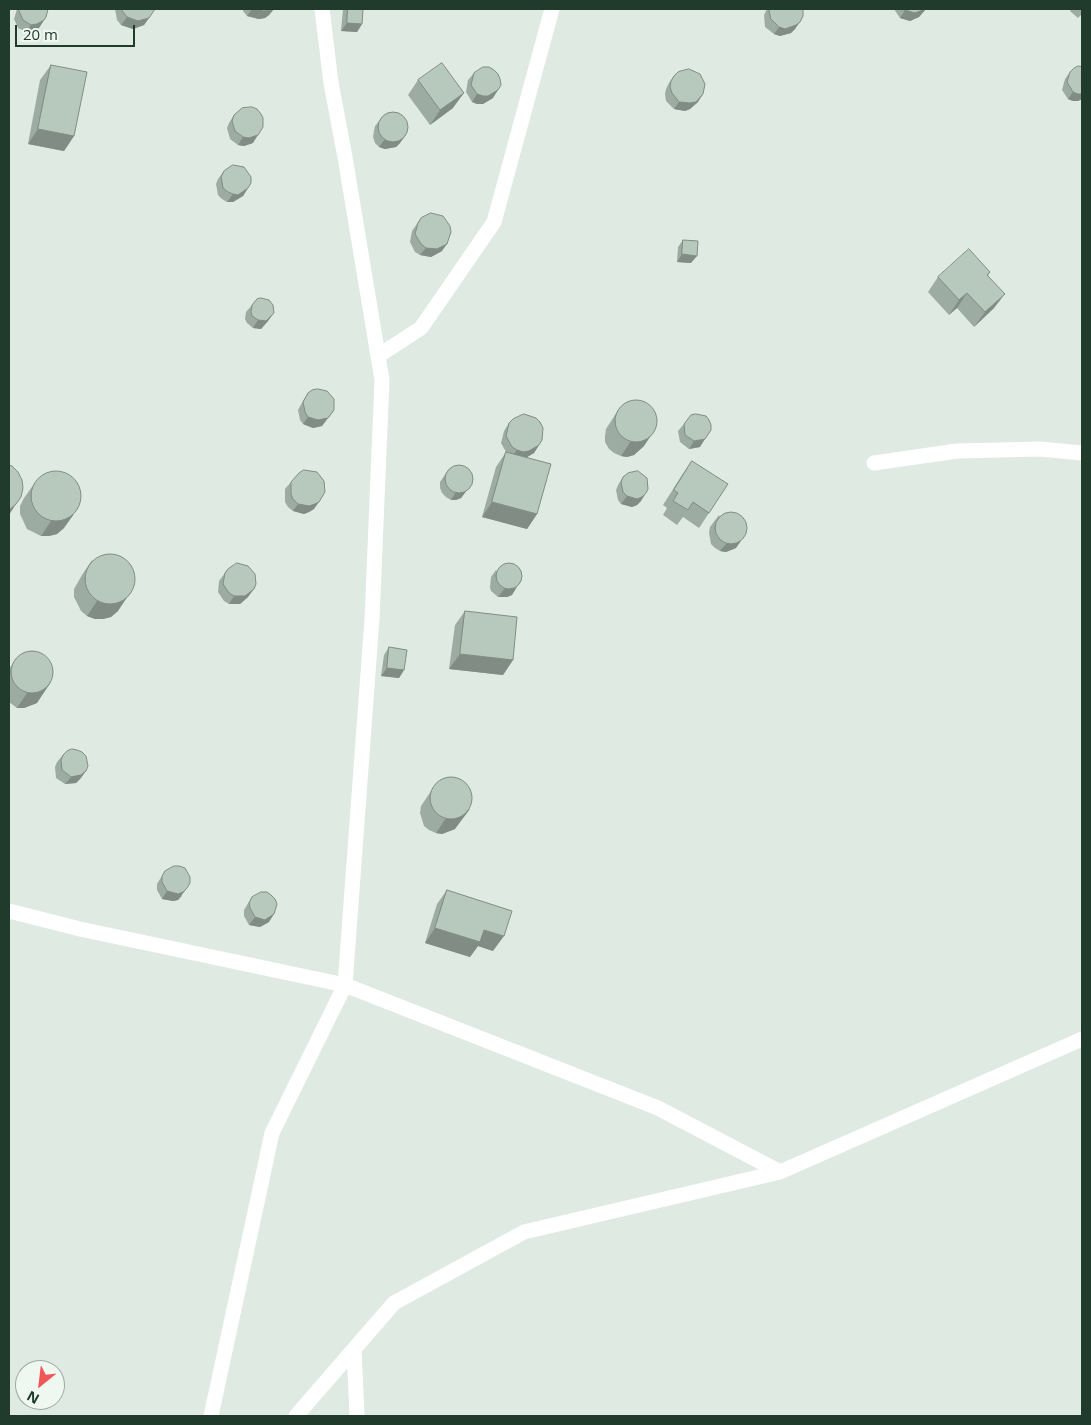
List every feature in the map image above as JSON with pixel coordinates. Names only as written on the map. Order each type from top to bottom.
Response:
[{"type":"street","points":[[211,1416],[272,1133],[345,986],[372,619],[382,380],[331,83],[322,9]]},
{"type":"street","points":[[378,356],[420,328],[494,222],[552,9]]},
{"type":"street","points":[[874,463],[957,451],[1040,449],[1082,453]]},
{"type":"street","points":[[9,911],[80,930],[345,986],[658,1108],[780,1172]]},
{"type":"street","points":[[296,1416],[394,1303],[524,1232],[780,1172],[1082,1039]]},
{"type":"street","points":[[354,1349],[357,1416]]},
{"type":"building","points":[[20,9],[48,9],[44,20],[31,25],[23,20]]},
{"type":"building","points":[[122,9],[155,9],[149,18],[138,21],[127,17]]},
{"type":"building","points":[[256,9],[273,9],[264,11]]},
{"type":"building","points":[[348,9],[363,9],[362,24],[347,23]]},
{"type":"building","points":[[769,9],[803,9],[803,16],[796,25],[785,29],[779,27],[771,19]]},
{"type":"building","points":[[904,9],[925,9],[915,13]]},
{"type":"building","points":[[442,63],[464,93],[440,110],[418,80]]},
{"type":"building","points":[[51,65],[87,72],[74,136],[38,129]]},
{"type":"building","points":[[1079,66],[1082,67],[1082,94],[1073,92],[1067,82],[1070,72]]},
{"type":"building","points":[[483,67],[489,67],[494,70],[500,79],[501,85],[498,90],[488,96],[477,94],[471,85],[474,73]]},
{"type":"building","points":[[689,69],[700,74],[705,84],[703,94],[696,102],[679,102],[672,93],[671,81],[678,72]]},
{"type":"building","points":[[252,107],[261,114],[263,127],[258,135],[249,138],[243,137],[235,131],[232,121],[234,115],[242,108]]},
{"type":"building","points":[[393,112],[403,117],[408,127],[403,137],[393,142],[383,137],[378,127],[383,117]]},
{"type":"building","points":[[233,165],[244,167],[251,177],[251,183],[248,188],[238,195],[228,192],[223,188],[221,177],[224,171]]},
{"type":"building","points":[[431,213],[443,216],[450,226],[451,232],[447,244],[437,249],[426,248],[415,234],[421,218]]},
{"type":"building","points":[[683,240],[698,241],[697,256],[682,254]]},
{"type":"building","points":[[969,249],[990,272],[987,275],[1005,294],[985,312],[967,293],[959,300],[938,277]]},
{"type":"building","points":[[257,299],[269,300],[273,305],[274,313],[266,321],[258,320],[252,316],[251,312],[252,305]]},
{"type":"building","points":[[318,389],[327,391],[334,399],[334,410],[328,418],[318,420],[308,417],[303,402],[308,393]]},
{"type":"building","points":[[636,400],[651,406],[657,421],[651,436],[636,442],[621,436],[615,421],[621,406]]},
{"type":"building","points":[[524,414],[536,418],[543,428],[542,440],[539,445],[523,452],[512,447],[506,436],[509,423]]},
{"type":"building","points":[[691,415],[706,416],[711,425],[711,430],[705,439],[694,441],[685,435],[684,424]]},
{"type":"building","points":[[506,452],[551,464],[537,514],[492,502]]},
{"type":"building","points":[[692,461],[728,484],[709,513],[693,502],[688,510],[673,501],[678,493],[674,490]]},
{"type":"building","points":[[9,465],[18,472],[23,488],[21,497],[9,510]]},
{"type":"building","points":[[459,465],[469,469],[473,479],[469,489],[459,493],[449,489],[445,479],[449,469]]},
{"type":"building","points":[[304,470],[317,472],[324,481],[325,492],[319,502],[309,506],[298,504],[291,494],[291,482]]},
{"type":"building","points":[[51,471],[61,471],[74,478],[81,491],[81,501],[74,514],[61,521],[51,521],[42,517],[35,510],[31,501],[31,491],[35,482],[42,475]]},
{"type":"building","points":[[638,471],[647,478],[648,489],[642,497],[637,499],[627,496],[623,492],[621,482],[628,473]]},
{"type":"building","points":[[731,512],[743,516],[747,528],[743,540],[731,544],[719,540],[715,528],[719,516]]},
{"type":"building","points":[[105,554],[115,554],[128,561],[135,574],[135,584],[128,597],[115,604],[105,604],[96,600],[89,593],[85,584],[85,574],[89,565],[96,558]]},
{"type":"building","points":[[237,563],[248,566],[255,574],[256,584],[254,589],[245,596],[234,596],[229,593],[223,584],[225,573]]},
{"type":"building","points":[[509,563],[519,566],[522,576],[519,586],[509,589],[499,586],[496,576],[499,566]]},
{"type":"building","points":[[465,611],[517,617],[513,660],[460,654]]},
{"type":"building","points":[[389,647],[407,650],[404,670],[387,668]]},
{"type":"building","points":[[32,651],[47,657],[53,672],[47,687],[32,693],[17,687],[11,672],[17,657]]},
{"type":"building","points":[[72,749],[82,752],[86,756],[88,766],[81,775],[71,777],[62,770],[61,760],[67,751]]},
{"type":"building","points":[[451,777],[466,783],[472,798],[466,813],[451,819],[436,813],[430,798],[436,783]]},
{"type":"building","points":[[174,866],[185,868],[190,877],[190,883],[187,888],[178,894],[167,891],[162,882],[162,876],[165,871]]},
{"type":"building","points":[[447,890],[512,911],[504,936],[484,930],[480,942],[435,928]]},
{"type":"building","points":[[261,892],[267,892],[271,895],[277,904],[274,914],[265,920],[255,917],[249,903],[252,897]]}]
